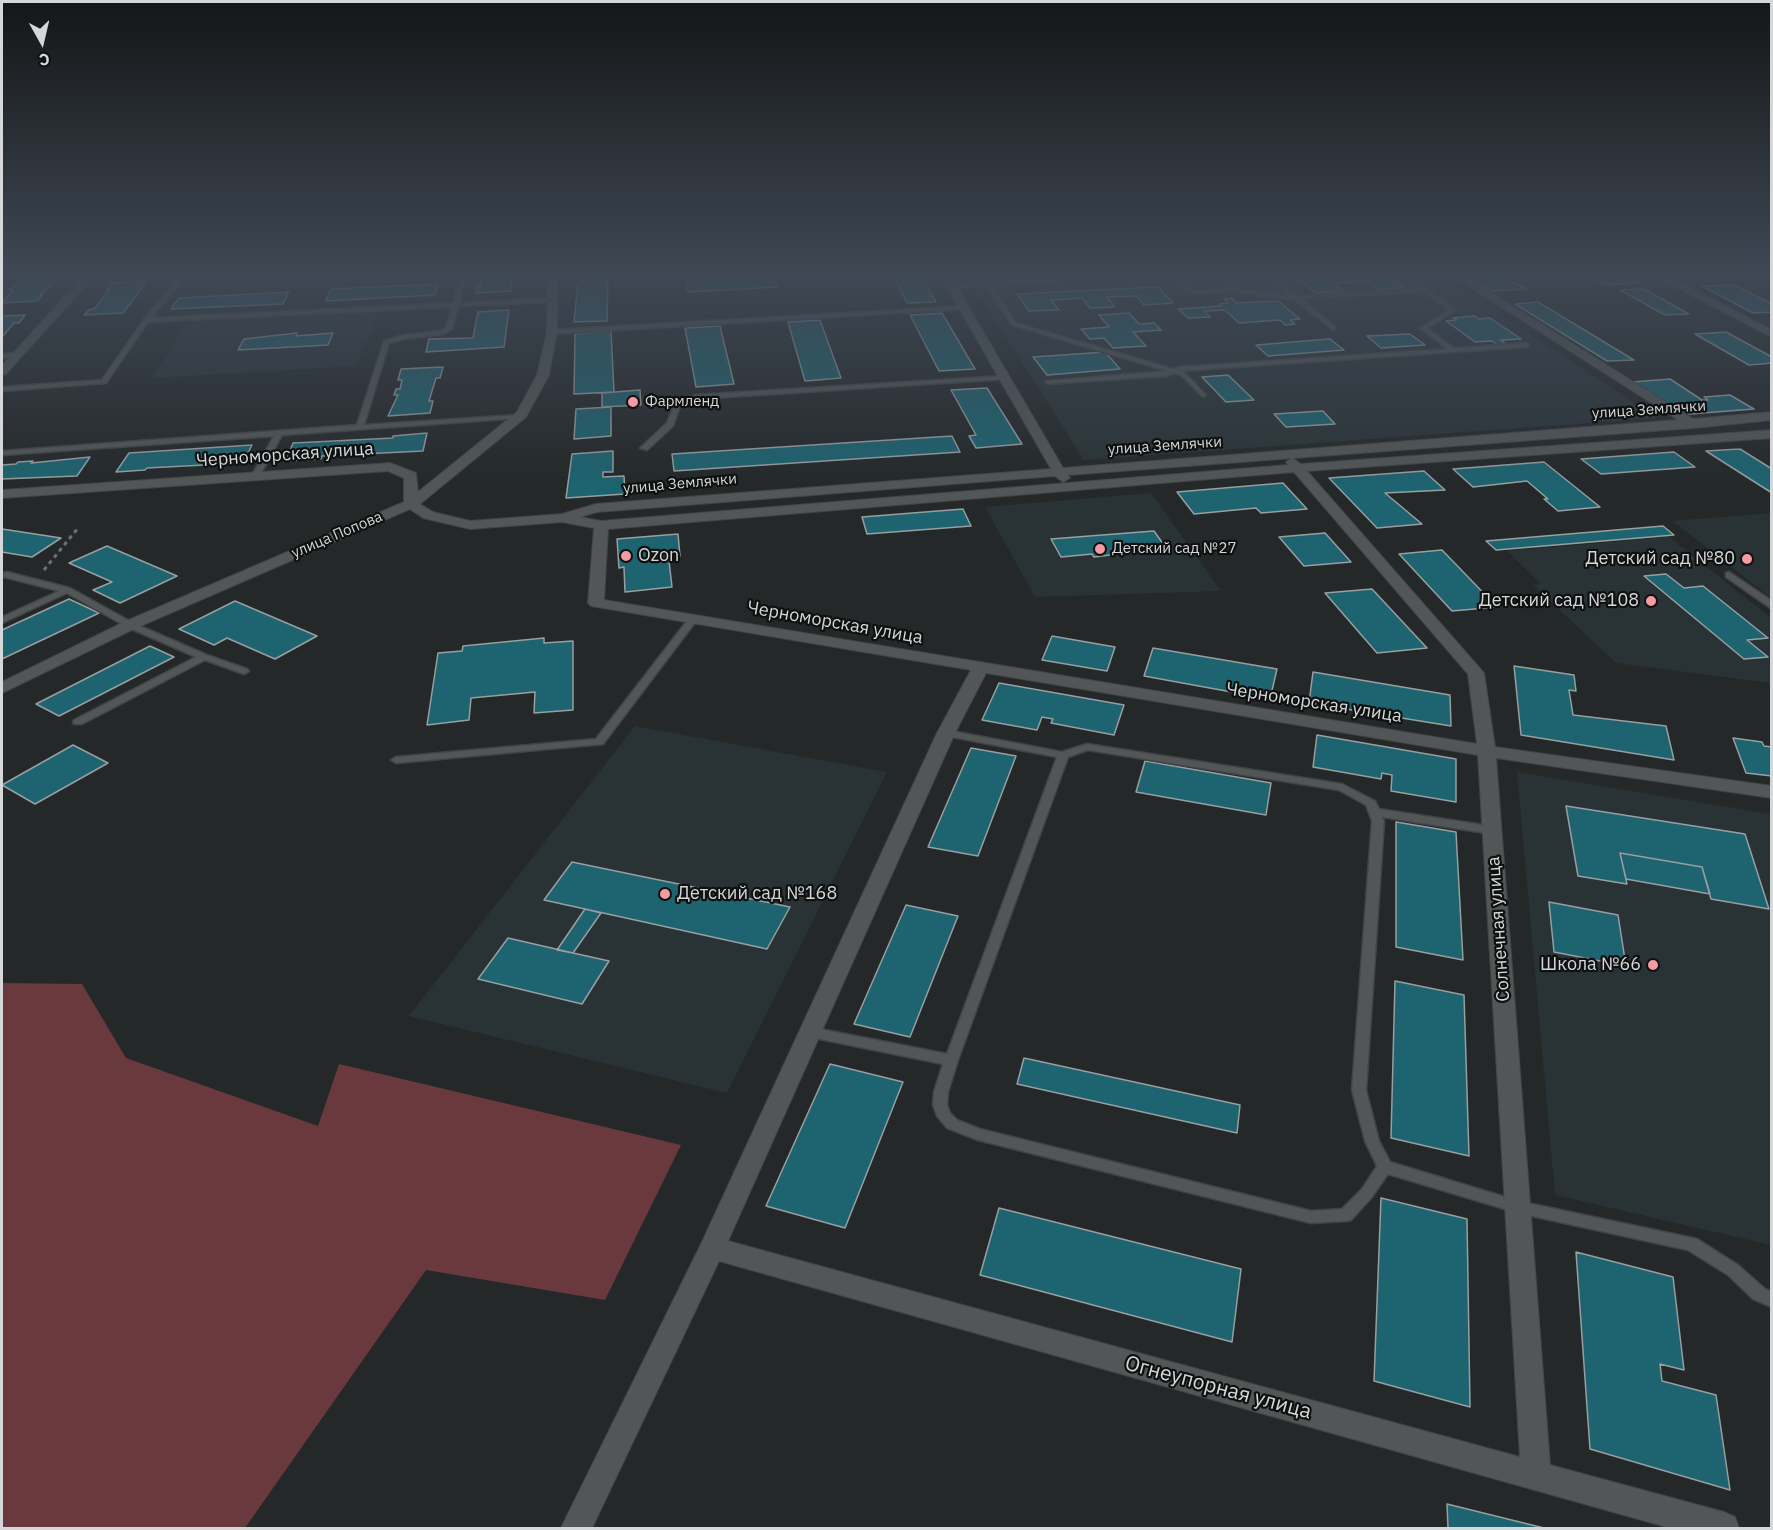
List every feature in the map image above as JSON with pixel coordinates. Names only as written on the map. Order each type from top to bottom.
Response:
[{"type":"street","points":[[2,372],[25,346]]},
{"type":"street","name":"улица Попова","points":[[2,688],[130,625],[411,504],[518,417],[543,375],[549,346]]},
{"type":"street","points":[[986,346],[1068,486]]},
{"type":"street","points":[[1570,346],[1717,439]]},
{"type":"street","name":"улица Землячки","points":[[601,525],[1068,486],[1291,461],[1772,416]]},
{"type":"street","name":"улица Землячки","points":[[562,518],[596,508],[1058,470],[1291,461],[1717,439],[1772,434]]},
{"type":"street","name":"Солнечная улица","points":[[1291,461],[1476,673],[1487,752],[1536,1476]]},
{"type":"street","name":"Черноморская улица","points":[[2,494],[390,467],[411,476],[411,504]]},
{"type":"street","points":[[411,504],[428,515],[470,525],[562,518],[601,525]]},
{"type":"street","name":"Черноморская улица","points":[[601,525],[596,603],[1487,752],[1772,792]]},
{"type":"street","points":[[576,1528],[712,1248],[946,733],[980,668]]},
{"type":"street","name":"Огнеупорная улица","points":[[712,1248],[1724,1528]]},
{"type":"lane","points":[[2,388],[104,382],[128,346]]},
{"type":"lane","points":[[360,427],[385,346]]},
{"type":"lane","points":[[1090,346],[1183,374],[1203,395]]},
{"type":"lane","points":[[1448,346],[1453,350]]},
{"type":"lane","points":[[1048,382],[1506,346]]},
{"type":"lane","points":[[2,356],[17,355]]},
{"type":"lane","points":[[644,448],[670,424],[678,402],[696,397],[1004,378]]},
{"type":"lane","points":[[2,453],[518,417]]},
{"type":"lane","points":[[255,477],[279,433]]},
{"type":"lane","points":[[7,575],[67,590],[130,625],[204,657],[244,671]]},
{"type":"lane","points":[[1729,575],[1772,606]]},
{"type":"lane","points":[[2,620],[67,590]]},
{"type":"lane","points":[[396,760],[599,742],[693,619]]},
{"type":"lane","points":[[78,722],[204,657]]},
{"type":"lane","points":[[946,733],[1063,754],[1087,747],[1342,787],[1371,803],[1378,821],[1359,1090],[1372,1141],[1385,1167],[1518,1207],[1692,1244],[1733,1270],[1759,1294],[1772,1300]]},
{"type":"lane","points":[[1063,754],[951,1060],[941,1092],[940,1105],[945,1116],[965,1130],[1311,1217],[1346,1215],[1385,1167]]},
{"type":"lane","points":[[1374,812],[1492,830]]},
{"type":"lane","points":[[810,1032],[951,1060]]},
{"type":"path","points":[[34,582],[78,528]]},
{"type":"shaded area","points":[[172,346],[364,346],[356,366],[151,378]]},
{"type":"shaded area","points":[[1012,346],[1548,346],[1657,418],[1084,460]]},
{"type":"shaded area","name":"Детский сад №27","points":[[1151,493],[1221,591],[1035,597],[985,507]]},
{"type":"shaded area","name":"Детский сад №80","points":[[1771,513],[1771,598],[1673,521]]},
{"type":"shaded area","name":"Детский сад №108","points":[[1669,537],[1771,618],[1771,683],[1616,663],[1533,585],[1541,584],[1507,551]]},
{"type":"shaded area","name":"Детский сад №168","points":[[635,726],[887,772],[727,1093],[409,1016]]},
{"type":"shaded area","name":"Школа №66","points":[[1517,772],[1771,814],[1771,1245],[1555,1195]]},
{"type":"shaded area","points":[[2,983],[82,984],[126,1058],[318,1126],[339,1064],[681,1145],[605,1300],[426,1270],[245,1528],[2,1528]]},
{"type":"building","points":[[240,346],[303,346],[238,350]]},
{"type":"building","points":[[427,346],[504,346],[504,347],[426,352]]},
{"type":"building","points":[[575,346],[612,346],[614,392],[574,394]]},
{"type":"building","points":[[688,346],[725,346],[734,384],[696,387]]},
{"type":"building","points":[[795,346],[830,346],[841,378],[805,381]]},
{"type":"building","points":[[926,346],[962,346],[975,369],[939,371]]},
{"type":"building","points":[[1258,346],[1339,346],[1344,350],[1268,356]]},
{"type":"building","points":[[1583,346],[1611,346],[1634,360],[1607,361]]},
{"type":"building","points":[[1717,346],[1752,346],[1772,357],[1772,363],[1749,365]]},
{"type":"building","points":[[1105,352],[1120,369],[1047,375],[1033,357]]},
{"type":"building","points":[[443,367],[440,378],[436,378],[429,401],[433,401],[430,413],[388,416],[398,395],[394,395],[396,389],[400,389],[402,380],[398,380],[401,369]]},
{"type":"building","points":[[1228,375],[1254,400],[1226,402],[1202,377]]},
{"type":"building","points":[[1670,379],[1702,400],[1708,400],[1704,397],[1730,395],[1754,409],[1690,414],[1680,412],[1632,382]]},
{"type":"building","points":[[987,388],[1022,444],[976,448],[969,436],[976,435],[951,390]]},
{"type":"building","points":[[640,390],[641,405],[602,407],[602,393]]},
{"type":"building","points":[[611,407],[611,436],[574,439],[576,409]]},
{"type":"building","points":[[1323,411],[1335,424],[1286,427],[1274,414]]},
{"type":"building","points":[[427,433],[423,451],[322,456],[321,459],[286,461],[293,443],[393,438],[393,436]]},
{"type":"building","points":[[952,436],[960,452],[674,471],[672,454]]},
{"type":"building","points":[[252,445],[243,463],[116,472],[129,453]]},
{"type":"building","points":[[1740,449],[1772,469],[1772,493],[1706,451]]},
{"type":"building","points":[[613,451],[613,472],[603,472],[603,477],[624,476],[625,494],[566,498],[572,454]]},
{"type":"building","points":[[1674,452],[1695,467],[1601,474],[1581,459]]},
{"type":"building","points":[[90,457],[77,476],[2,479],[2,465]]},
{"type":"building","points":[[1544,462],[1600,507],[1558,511],[1527,481],[1473,487],[1453,469]]},
{"type":"building","points":[[1424,471],[1445,490],[1385,493],[1422,524],[1377,528],[1329,478]]},
{"type":"building","points":[[1283,483],[1307,509],[1261,513],[1256,508],[1194,514],[1177,492]]},
{"type":"building","points":[[963,509],[971,526],[867,534],[862,517]]},
{"type":"building","points":[[1663,526],[1674,535],[1496,550],[1486,541]]},
{"type":"building","points":[[2,529],[61,538],[32,557],[2,552]]},
{"type":"building","points":[[1154,531],[1166,548],[1094,557],[1092,554],[1061,557],[1051,539]]},
{"type":"building","points":[[1325,533],[1351,562],[1304,566],[1279,537]]},
{"type":"building","points":[[678,534],[680,556],[659,558],[659,562],[669,561],[672,587],[625,592],[624,567],[619,568],[617,539]]},
{"type":"building","points":[[107,546],[177,576],[120,603],[93,590],[112,582],[69,563]]},
{"type":"building","points":[[1442,550],[1497,607],[1452,611],[1399,554]]},
{"type":"building","points":[[1666,574],[1684,588],[1703,586],[1768,638],[1747,640],[1768,657],[1744,659],[1644,576]]},
{"type":"building","points":[[1372,589],[1427,648],[1377,653],[1325,593]]},
{"type":"building","points":[[69,599],[99,613],[2,659],[2,630]]},
{"type":"building","points":[[235,601],[317,636],[275,659],[227,638],[214,645],[179,629]]},
{"type":"building","points":[[1052,636],[1115,647],[1107,671],[1042,660]]},
{"type":"building","points":[[544,638],[544,643],[573,641],[573,710],[534,713],[535,692],[471,698],[469,720],[427,725],[438,653],[462,651],[463,646]]},
{"type":"building","points":[[150,646],[174,657],[59,716],[36,704]]},
{"type":"building","points":[[1153,648],[1277,669],[1270,699],[1144,676]]},
{"type":"building","points":[[1514,666],[1574,675],[1576,691],[1569,690],[1573,715],[1666,726],[1674,760],[1521,735]]},
{"type":"building","points":[[1313,672],[1450,695],[1451,726],[1309,703]]},
{"type":"building","points":[[999,683],[1124,705],[1114,735],[1051,723],[1053,719],[1042,717],[1037,730],[982,720]]},
{"type":"building","points":[[1317,735],[1456,759],[1456,802],[1391,791],[1392,775],[1382,773],[1381,779],[1313,767]]},
{"type":"building","points":[[1733,738],[1762,742],[1764,746],[1772,747],[1772,776],[1746,773]]},
{"type":"building","points":[[73,745],[108,763],[35,804],[2,785]]},
{"type":"building","points":[[971,748],[1016,756],[978,856],[928,847]]},
{"type":"building","points":[[1145,761],[1271,783],[1266,815],[1136,792]]},
{"type":"building","points":[[1566,806],[1745,834],[1769,909],[1711,899],[1702,867],[1620,853],[1627,884],[1578,876]]},
{"type":"building","points":[[1396,822],[1456,832],[1463,960],[1396,947]]},
{"type":"building","points":[[1620,853],[1702,867],[1710,894],[1626,879]]},
{"type":"building","points":[[572,862],[790,907],[767,949],[544,900]]},
{"type":"building","points":[[1549,902],[1618,915],[1626,966],[1554,952]]},
{"type":"building","points":[[906,905],[958,916],[910,1037],[854,1024]]},
{"type":"building","points":[[585,909],[601,913],[573,953],[557,950]]},
{"type":"building","points":[[508,938],[609,961],[582,1004],[478,979]]},
{"type":"building","points":[[1395,981],[1464,995],[1469,1156],[1391,1138]]},
{"type":"building","points":[[1024,1058],[1240,1105],[1237,1133],[1017,1084]]},
{"type":"building","points":[[830,1064],[903,1082],[845,1228],[766,1206]]},
{"type":"building","points":[[1381,1198],[1467,1219],[1470,1407],[1374,1381]]},
{"type":"building","points":[[999,1208],[1241,1269],[1232,1342],[980,1275]]},
{"type":"building","points":[[1576,1252],[1673,1277],[1684,1370],[1660,1364],[1662,1381],[1716,1395],[1730,1490],[1590,1449]]},
{"type":"building","points":[[1447,1504],[1544,1528],[1448,1528]]},
{"type":"place","name":"Фармленд","points":[[633,402]]},
{"type":"place","name":"Детский сад №27","points":[[1100,549]]},
{"type":"place","name":"Ozon","points":[[626,556]]},
{"type":"place","name":"Детский сад №80","points":[[1747,559]]},
{"type":"place","name":"Детский сад №108","points":[[1651,601]]},
{"type":"place","name":"Детский сад №168","points":[[665,894]]},
{"type":"place","name":"Школа №66","points":[[1653,965]]}]
